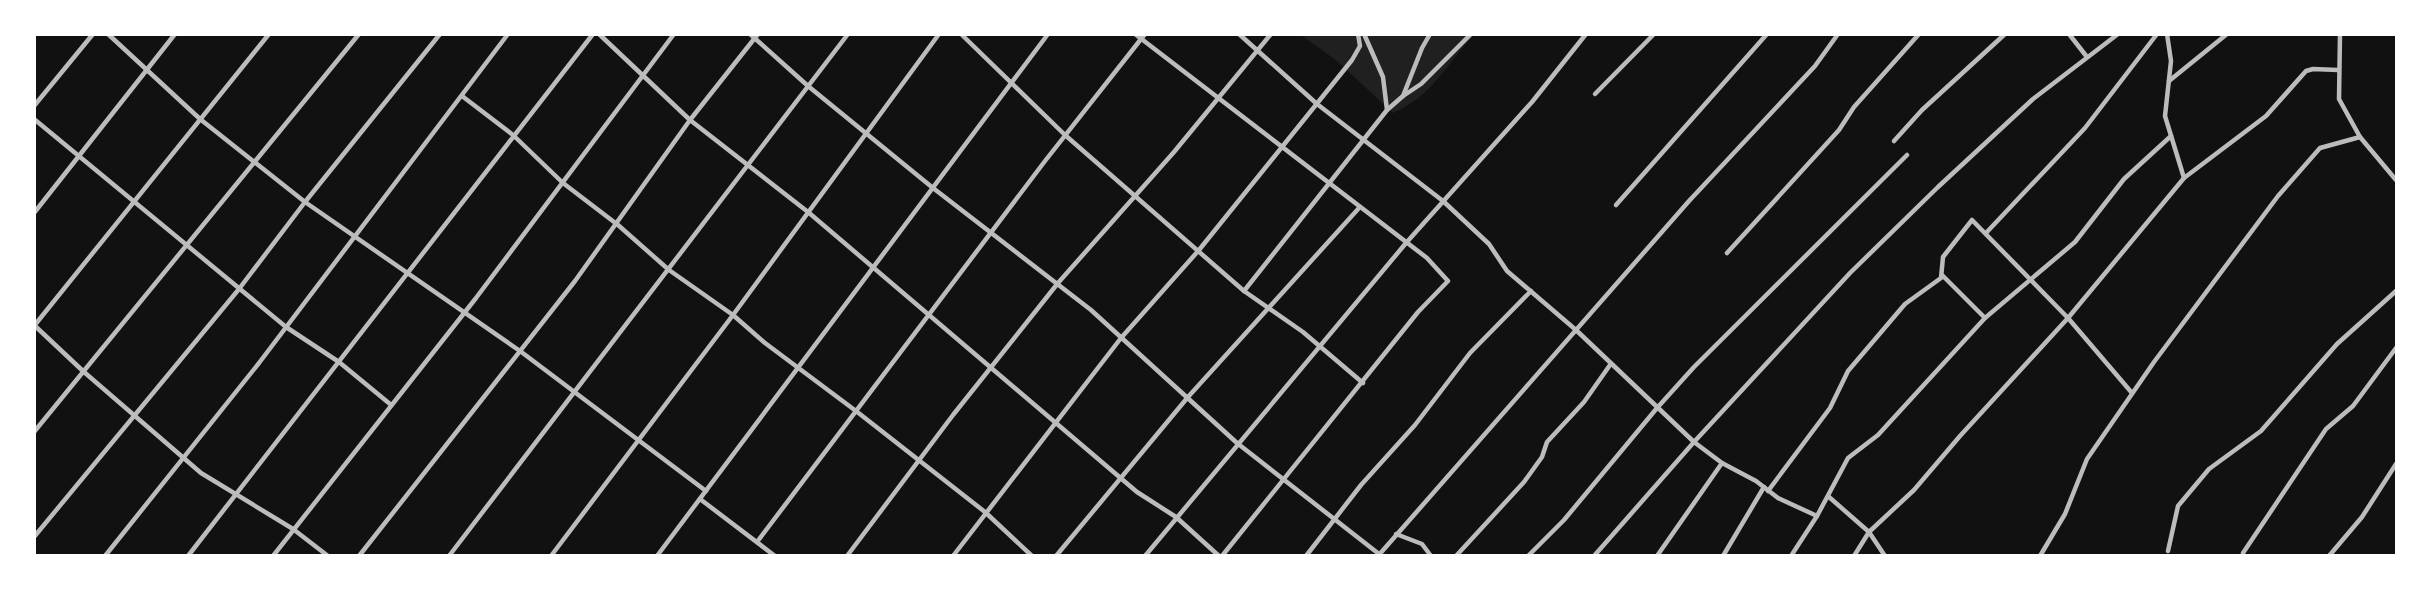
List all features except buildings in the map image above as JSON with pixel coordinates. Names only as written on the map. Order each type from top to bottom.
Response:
[{"type":"street","points":[[34,106],[93,34]]},
{"type":"street","points":[[108,34],[200,119],[304,202],[520,351],[706,491]]},
{"type":"street","points":[[34,213],[176,34]]},
{"type":"street","points":[[269,34],[35,326],[182,457],[220,486],[237,493],[328,555]]},
{"type":"street","points":[[34,432],[256,164],[359,34]]},
{"type":"street","points":[[34,537],[239,289],[304,202],[440,34]]},
{"type":"street","points":[[105,555],[286,327],[508,34]]},
{"type":"street","points":[[188,555],[592,34]]},
{"type":"street","points":[[599,34],[690,120],[808,212],[874,271],[931,315],[1121,479],[1153,504],[1176,517],[1221,555],[1363,383],[1418,312],[1446,285],[1446,277],[1406,243],[1216,100],[1135,34]]},
{"type":"street","points":[[273,555],[464,312],[674,34]]},
{"type":"street","points":[[449,555],[848,34]]},
{"type":"street","points":[[551,555],[733,315],[939,34]]},
{"type":"street","points":[[961,34],[1065,135],[1244,291],[1321,346],[1363,383]]},
{"type":"street","points":[[657,555],[798,367],[874,271],[1048,34]]},
{"type":"street","points":[[757,542],[1065,135],[1145,34]]},
{"type":"street","points":[[1239,34],[1317,104],[1443,201],[1489,244],[1507,271],[1576,330],[1694,442],[1722,463],[1786,503],[1816,516]]},
{"type":"street","points":[[847,555],[990,367],[1058,283],[1136,195],[1271,34]]},
{"type":"street","points":[[953,555],[1121,338],[1199,250],[1282,149],[1357,52],[1360,46],[1359,34]]},
{"type":"street","points":[[1364,34],[1383,77],[1387,110]]},
{"type":"street","points":[[1403,96],[1430,34]]},
{"type":"street","points":[[1244,291],[1387,110],[1421,84],[1471,34]]},
{"type":"street","points":[[1145,555],[1406,243],[1532,102],[1586,34]]},
{"type":"street","points":[[1595,94],[1654,34]]},
{"type":"street","points":[[1616,205],[1767,34]]},
{"type":"street","points":[[359,555],[618,225],[690,120],[754,36],[808,86],[933,188],[1058,283],[1237,443],[1378,555],[1689,201],[1815,66],[1838,34]]},
{"type":"street","points":[[1727,253],[1839,130],[1854,107],[1918,34]]},
{"type":"street","points":[[1894,141],[1922,110],[2005,34]]},
{"type":"street","points":[[2069,34],[2087,57]]},
{"type":"street","points":[[1594,555],[1694,442],[1850,273],[2033,99],[2118,34]]},
{"type":"street","points":[[1986,233],[2085,128],[2157,34]]},
{"type":"street","points":[[2167,34],[2171,57],[2165,116],[2184,178]]},
{"type":"street","points":[[2169,81],[2227,34]]},
{"type":"street","points":[[2340,34],[2339,99],[2360,137],[2397,180]]},
{"type":"street","points":[[1854,555],[1869,532],[1914,490],[1966,428],[2068,318],[2184,178],[2266,116],[2306,71],[2338,70]]},
{"type":"street","points":[[462,96],[513,135],[563,183],[618,225],[669,270],[733,315],[985,512],[1032,555]]},
{"type":"street","points":[[34,119],[134,204],[286,327],[339,362],[390,404]]},
{"type":"street","points":[[1791,555],[1828,497],[1845,461],[1881,432],[1985,318],[2075,242],[2124,179],[2171,136]]},
{"type":"street","points":[[2040,555],[2065,513],[2084,464],[2132,393],[2278,196],[2316,151],[2360,137]]},
{"type":"street","points":[[1528,555],[1564,520],[1657,408],[1907,155]]},
{"type":"street","points":[[1056,555],[1188,397],[1359,208]]},
{"type":"street","points":[[1985,318],[1942,275],[1943,257],[1972,220],[2068,318],[2132,393]]},
{"type":"street","points":[[1723,555],[1766,489],[1830,408],[1848,371],[1905,304],[1942,275]]},
{"type":"street","points":[[1306,555],[1361,486],[1415,425],[1470,353],[1531,291]]},
{"type":"street","points":[[2168,551],[2178,506],[2209,469],[2261,431],[2337,344],[2397,291]]},
{"type":"street","points":[[2243,553],[2326,429],[2353,406],[2397,348]]},
{"type":"street","points":[[1456,555],[1524,482],[1542,457],[1547,442],[1584,402],[1610,364]]},
{"type":"street","points":[[1657,555],[1722,463]]},
{"type":"street","points":[[2329,555],[2362,517],[2397,464]]},
{"type":"street","points":[[1828,497],[1869,532],[1885,555]]},
{"type":"street","points":[[700,499],[775,555]]},
{"type":"street","points":[[1396,534],[1422,544],[1431,555]]},
{"type":"street","points":[[762,555],[766,549]]},
{"type":"shaded area","points":[[1301,35],[1474,35],[1429,88],[1407,106],[1393,113],[1337,61]]}]
